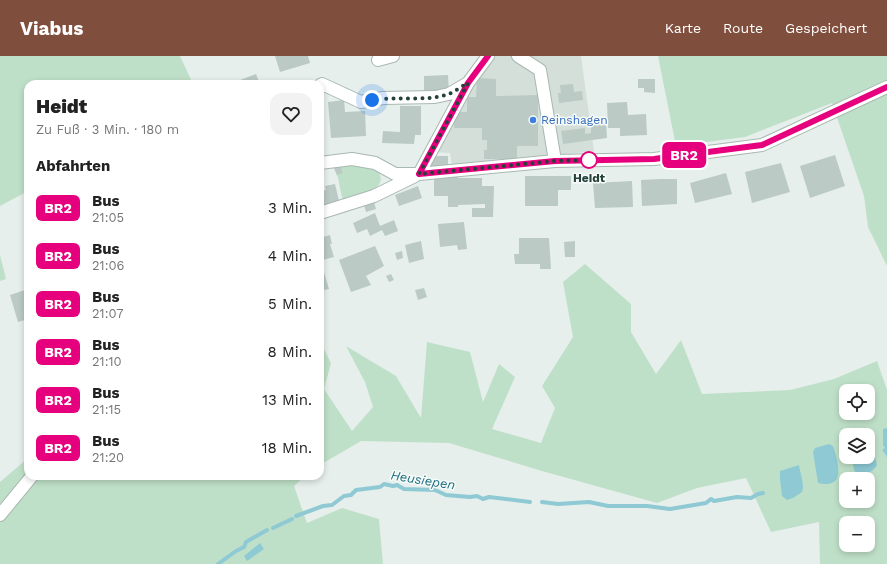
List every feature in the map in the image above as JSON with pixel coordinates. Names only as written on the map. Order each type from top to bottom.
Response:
[{"type":"street","points":[[378,60],[393,56]]},
{"type":"street","points":[[324,212],[374,196],[419,174],[468,83],[488,56]]},
{"type":"street","points":[[518,56],[540,70],[555,161]]},
{"type":"street","points":[[324,85],[361,102],[383,98],[436,97],[450,94],[468,83]]},
{"type":"street","points":[[324,162],[352,159],[375,163],[395,174],[419,174],[555,161],[654,159],[762,145],[887,87]]},
{"type":"street","points":[[0,515],[29,480]]},
{"type":"shaded area","points":[[492,56],[581,56],[594,151],[518,160],[517,158],[485,161],[485,163],[452,166],[450,153],[434,152],[467,93]]},
{"type":"green space","points":[[0,56],[180,56],[191,80],[24,80],[24,193],[0,206]]},
{"type":"green space","points":[[658,56],[887,56],[887,266],[868,227],[864,196],[832,103],[745,137],[676,146]]},
{"type":"green space","points":[[340,163],[376,169],[380,176],[380,182],[372,191],[343,202],[338,178],[334,168],[341,165]]},
{"type":"green space","points":[[0,255],[6,279],[0,281]]},
{"type":"green space","points":[[585,264],[631,304],[631,332],[656,374],[681,340],[702,394],[790,390],[834,379],[877,361],[887,390],[887,564],[820,564],[819,522],[771,532],[746,478],[697,488],[657,503],[449,443],[361,441],[324,463],[324,389],[352,431],[373,407],[365,382],[346,346],[396,376],[421,418],[427,342],[470,352],[483,402],[499,364],[515,377],[492,429],[541,443],[555,408],[542,386],[573,337],[563,282]]},
{"type":"green space","points":[[324,349],[331,363],[324,389]]},
{"type":"green space","points":[[24,461],[24,480],[301,480],[294,486],[307,523],[342,508],[379,519],[383,564],[0,564],[0,482]]},
{"type":"water","points":[[887,428],[887,459],[882,450],[885,448],[883,445],[883,429]]},
{"type":"water","points":[[829,444],[833,446],[837,460],[837,479],[827,484],[818,483],[813,452],[815,448]]},
{"type":"water","points":[[875,456],[877,465],[870,472],[855,472],[853,464],[875,464]]},
{"type":"water","points":[[799,465],[803,482],[802,492],[787,500],[782,496],[780,471]]},
{"type":"water","points":[[260,543],[264,549],[247,561],[244,556]]},
{"type":"building","points":[[275,56],[308,56],[310,63],[280,72]]},
{"type":"building","points":[[256,74],[258,80],[240,80]]},
{"type":"building","points":[[448,75],[449,93],[424,94],[424,76]]},
{"type":"building","points":[[477,78],[496,79],[496,96],[538,95],[538,146],[517,146],[517,159],[484,159],[484,150],[487,150],[487,140],[482,140],[482,128],[454,128],[454,112],[467,112],[467,97],[476,97]]},
{"type":"building","points":[[638,79],[655,79],[655,93],[644,92],[644,88],[638,88]]},
{"type":"building","points":[[573,84],[574,92],[582,91],[583,100],[559,103],[558,93],[561,93],[560,85]]},
{"type":"building","points":[[344,100],[345,112],[365,111],[366,136],[331,138],[328,102]]},
{"type":"building","points":[[627,102],[628,115],[646,114],[647,135],[620,136],[620,128],[608,128],[607,103]]},
{"type":"building","points":[[400,106],[421,106],[421,135],[415,135],[414,144],[382,143],[383,131],[400,132]]},
{"type":"building","points":[[606,124],[607,138],[563,144],[561,131],[585,128],[585,134],[591,133],[591,125]]},
{"type":"building","points":[[835,155],[845,186],[810,198],[800,166]]},
{"type":"building","points":[[432,156],[448,156],[448,167],[432,167]]},
{"type":"building","points":[[781,163],[790,192],[752,203],[745,172]]},
{"type":"building","points":[[340,166],[343,173],[337,175],[334,168]]},
{"type":"building","points":[[726,173],[732,194],[695,203],[690,183]]},
{"type":"building","points":[[458,175],[458,178],[482,178],[482,186],[494,186],[493,217],[472,217],[472,208],[485,208],[485,204],[448,207],[448,196],[434,196],[434,176]]},
{"type":"building","points":[[525,176],[571,176],[571,190],[558,190],[558,206],[525,206]]},
{"type":"building","points":[[677,179],[677,204],[642,206],[641,180]]},
{"type":"building","points":[[632,181],[633,207],[595,208],[593,183]]},
{"type":"building","points":[[335,184],[339,201],[324,205],[324,190],[326,190],[325,186]]},
{"type":"building","points":[[418,186],[422,198],[399,206],[395,195]]},
{"type":"building","points":[[373,199],[376,209],[366,212],[363,202]]},
{"type":"building","points":[[375,213],[380,226],[394,220],[398,231],[385,236],[382,230],[370,236],[367,229],[357,233],[353,223]]},
{"type":"building","points":[[464,222],[467,249],[458,250],[457,245],[440,247],[438,224]]},
{"type":"building","points":[[330,235],[332,244],[330,244],[334,257],[324,260],[324,237]]},
{"type":"building","points":[[519,238],[549,238],[551,269],[540,269],[540,264],[515,264],[514,254],[519,254]]},
{"type":"building","points":[[421,241],[424,259],[409,263],[405,245]]},
{"type":"building","points":[[575,241],[575,257],[565,257],[564,242]]},
{"type":"building","points":[[375,246],[384,266],[366,276],[371,285],[351,292],[339,260]]},
{"type":"building","points":[[402,251],[403,258],[397,260],[395,253]]},
{"type":"building","points":[[324,272],[329,289],[324,290]]},
{"type":"building","points":[[391,274],[394,280],[389,282],[386,276]]},
{"type":"building","points":[[424,288],[427,297],[418,300],[415,290]]},
{"type":"building","points":[[24,290],[24,320],[18,322],[10,295]]},
{"type":"waterway","name":"Heusiepen","points":[[296,516],[323,506],[332,505],[344,496],[351,495],[356,490],[380,487],[384,484],[393,486],[397,485],[404,489],[435,490],[446,495],[470,497],[477,496],[483,499],[489,497],[530,502]]},
{"type":"waterway","name":"Heusiepen","points":[[542,502],[558,504],[589,502],[608,506],[647,506],[670,509],[706,503],[711,499],[714,501],[737,497],[751,498],[763,493]]},
{"type":"waterway","name":"Heusiepen","points":[[273,528],[292,519]]},
{"type":"waterway","name":"Heusiepen","points":[[218,564],[244,547],[246,542],[267,530]]},
{"type":"bus line","name":"BR2","points":[[488,56],[468,83],[419,174],[555,161],[654,159],[762,145],[887,87]]},
{"type":"place","name":"Reinshagen","points":[[533,120]]},
{"type":"place","name":"Heidt","points":[[589,160]]},
{"type":"route","points":[[372,100],[383,98],[436,97],[450,94],[468,83],[419,174],[555,161],[589,160]]}]
